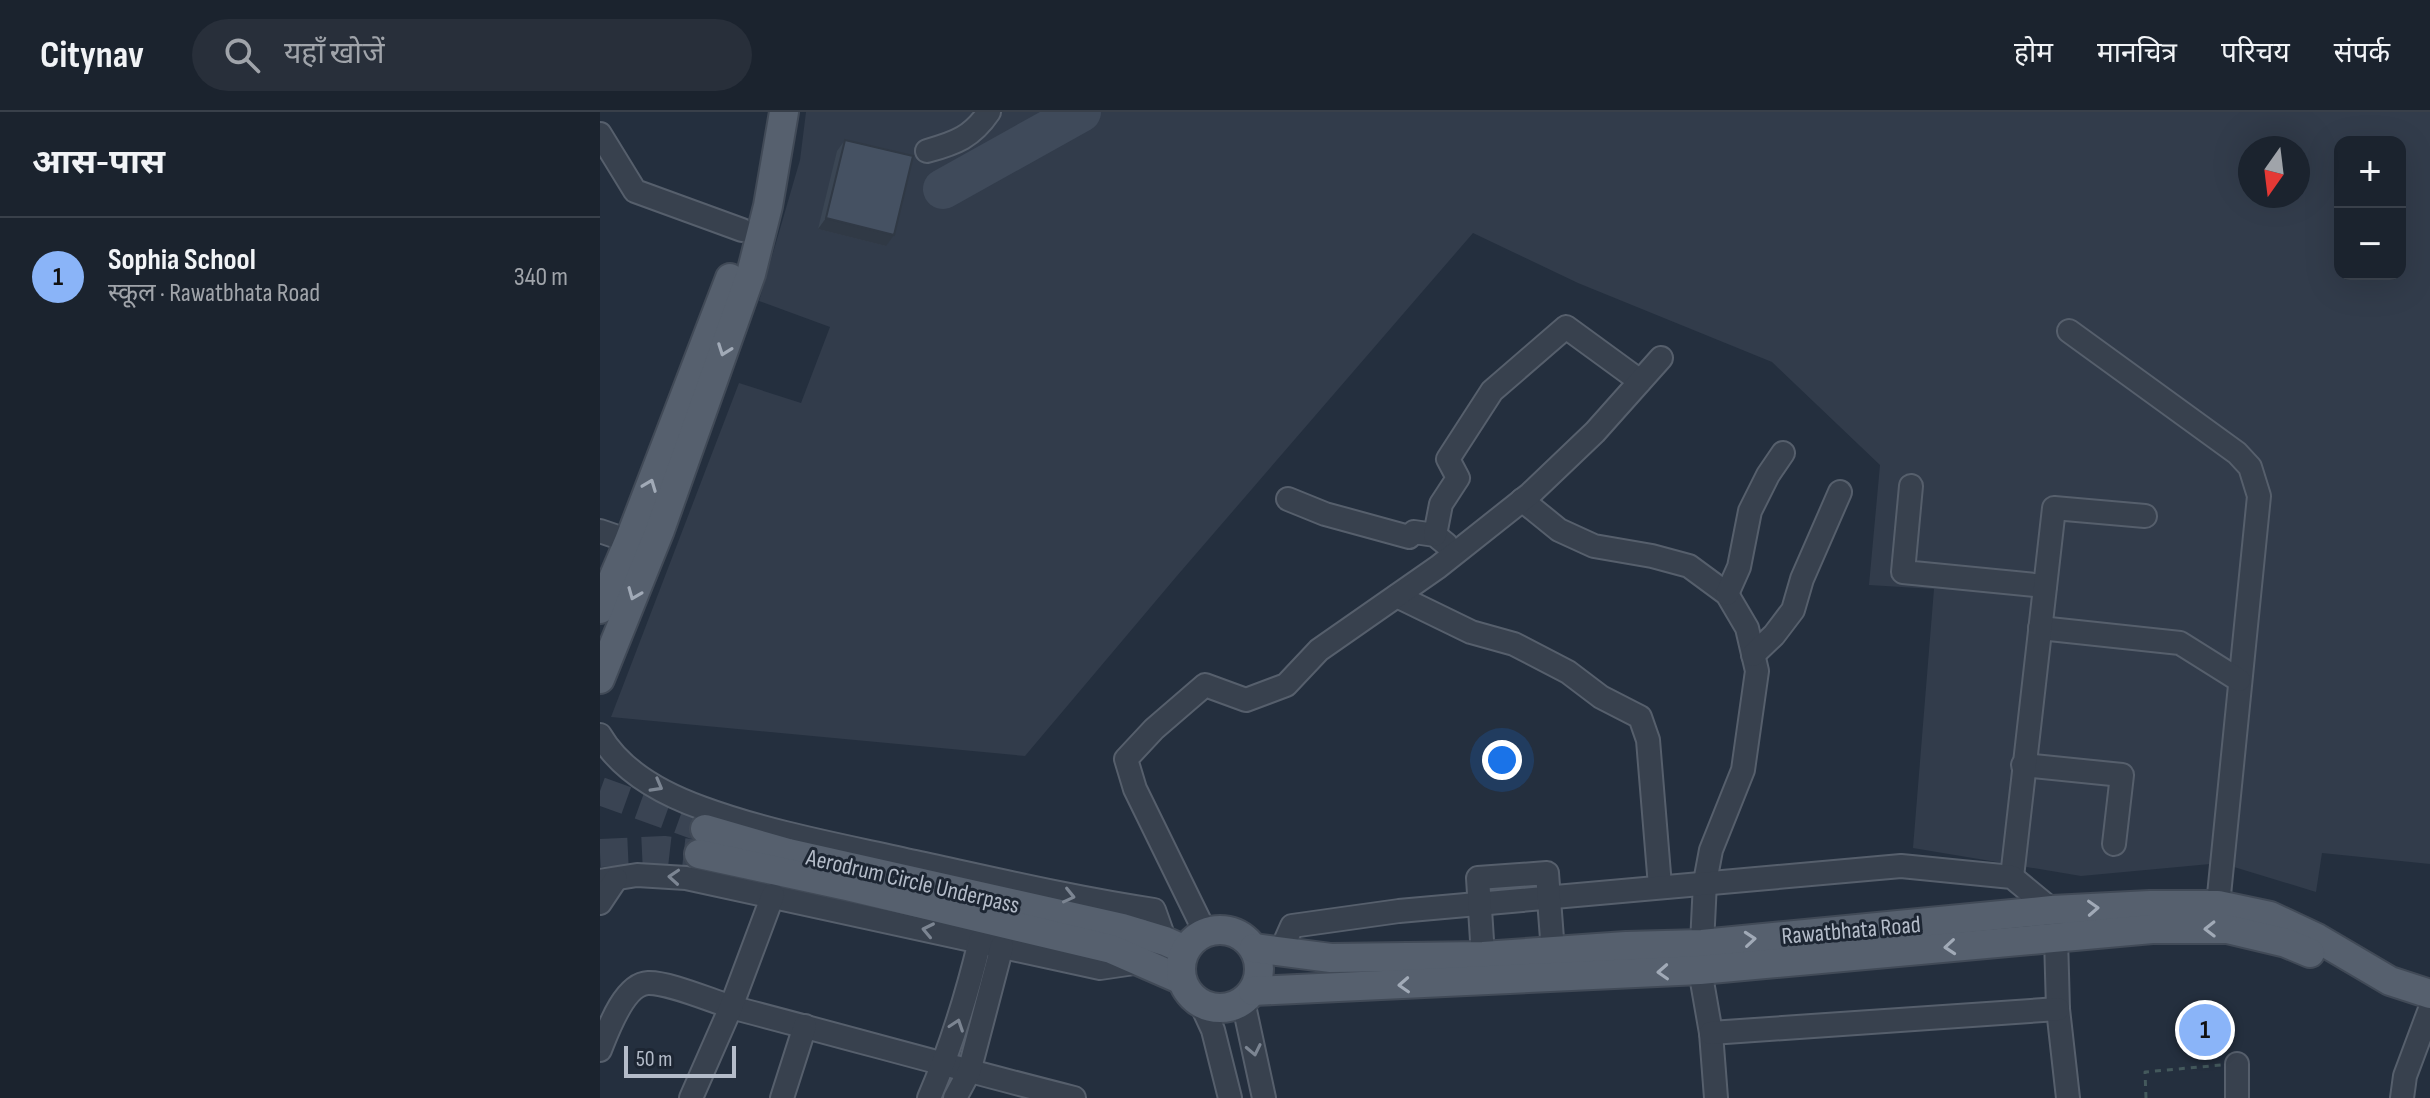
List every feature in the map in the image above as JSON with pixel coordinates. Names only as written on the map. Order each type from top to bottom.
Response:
[{"type":"main road","points":[[600,609],[730,278],[764,148],[769,112]]},
{"type":"main road","points":[[600,679],[660,530],[751,274],[768,206],[784,112]]},
{"type":"main road","name":"Aerodrum Circle Underpass","points":[[702,842],[788,853],[1116,938]]},
{"type":"main road","name":"Rawatbhata Road","points":[[1248,996],[2054,924],[2150,905],[2218,905],[2270,916],[2317,938],[2390,981],[2430,994]]},
{"type":"main road","name":"Rawatbhata Road","points":[[2054,924],[2227,929],[2286,943],[2319,957],[2376,990],[2430,1009]]},
{"type":"main road","points":[[1116,938],[1185,941],[1218,930],[1231,931],[1267,951],[1258,981],[1248,996],[1228,1008],[1214,1008],[1192,997],[1180,973],[1185,941]]},
{"type":"main road","points":[[1116,938],[1141,962],[1182,980]]},
{"type":"main road","name":"Rawatbhata Road","points":[[1267,951],[1331,958],[1483,956],[1626,946],[1701,957]]},
{"type":"street","points":[[927,151],[968,136],[989,112]]},
{"type":"street","points":[[600,134],[635,191],[742,230]]},
{"type":"street","points":[[1435,535],[1441,504],[1458,478],[1448,459],[1492,391],[1566,327],[1640,381]]},
{"type":"street","points":[[2069,331],[2237,453],[2250,467],[2259,496],[2218,905]]},
{"type":"street","points":[[1185,941],[1126,759],[1154,729],[1205,685],[1246,700],[1286,685],[1319,650],[1397,596],[1522,500],[1595,432],[1661,358]]},
{"type":"street","points":[[1727,594],[1739,567],[1750,511],[1783,453]]},
{"type":"street","points":[[1911,486],[1903,572],[2045,586]]},
{"type":"street","points":[[1753,655],[1774,635],[1793,610],[1802,579],[1840,492]]},
{"type":"street","points":[[1288,499],[1325,514],[1409,537],[1414,532],[1435,535],[1455,553]]},
{"type":"street","points":[[1522,500],[1559,530],[1594,546],[1689,566],[1727,594],[1747,628],[1757,671],[1743,770],[1711,850],[1705,882],[1701,957],[1716,1098]]},
{"type":"street","points":[[2012,877],[2054,508],[2145,516]]},
{"type":"street","points":[[600,531],[629,541]]},
{"type":"street","points":[[1397,596],[1471,632],[1514,644],[1568,672],[1601,697],[1640,717],[1648,740],[1660,886]]},
{"type":"street","points":[[2040,628],[2180,643],[2239,680]]},
{"type":"street","points":[[600,735],[617,760],[652,785],[700,808],[845,846],[1091,900],[1154,910],[1185,941]]},
{"type":"street","points":[[2023,765],[2122,775],[2114,844]]},
{"type":"street","points":[[1267,951],[1292,926],[1479,903],[1901,866],[2012,877],[2054,924],[2058,1009],[2068,1098]]},
{"type":"street","points":[[600,903],[608,880],[637,875],[686,878],[1100,968],[1141,962]]},
{"type":"street","points":[[691,1098],[731,1007],[773,895]]},
{"type":"street","points":[[1550,897],[1553,952]]},
{"type":"street","points":[[1479,903],[1483,956]]},
{"type":"street","points":[[929,1098],[945,1062],[966,998],[991,944]]},
{"type":"street","points":[[955,1098],[969,1072],[991,944]]},
{"type":"street","points":[[600,1050],[626,995],[647,983],[1074,1098]]},
{"type":"street","points":[[1248,996],[1264,1098]]},
{"type":"street","points":[[1201,1004],[1213,1030],[1230,1098]]},
{"type":"street","points":[[1711,1033],[2058,1009]]},
{"type":"street","points":[[2402,1098],[2405,1076],[2430,1009]]},
{"type":"street","points":[[782,1098],[805,1026]]},
{"type":"street","points":[[2237,1064],[2237,1098]]},
{"type":"path","points":[[2146,1098],[2145,1072],[2237,1064]]},
{"type":"shaded area","points":[[806,112],[2430,112],[2430,864],[2322,853],[2316,892],[2221,863],[2081,876],[1913,848],[1934,589],[1869,585],[1880,465],[1772,362],[1578,283],[1473,233],[1025,756],[611,717],[739,383],[801,403],[830,327],[759,301],[800,160]]},
{"type":"building","points":[[845,140],[913,156],[894,235],[826,218]]},
{"type":"taxiway","points":[[943,189],[1081,112]]},
{"type":"tunnel","points":[[600,791],[705,829]]},
{"type":"tunnel","points":[[600,853],[664,850],[699,854]]},
{"type":"place","name":"Sophia School","points":[[2205,1030]]}]
